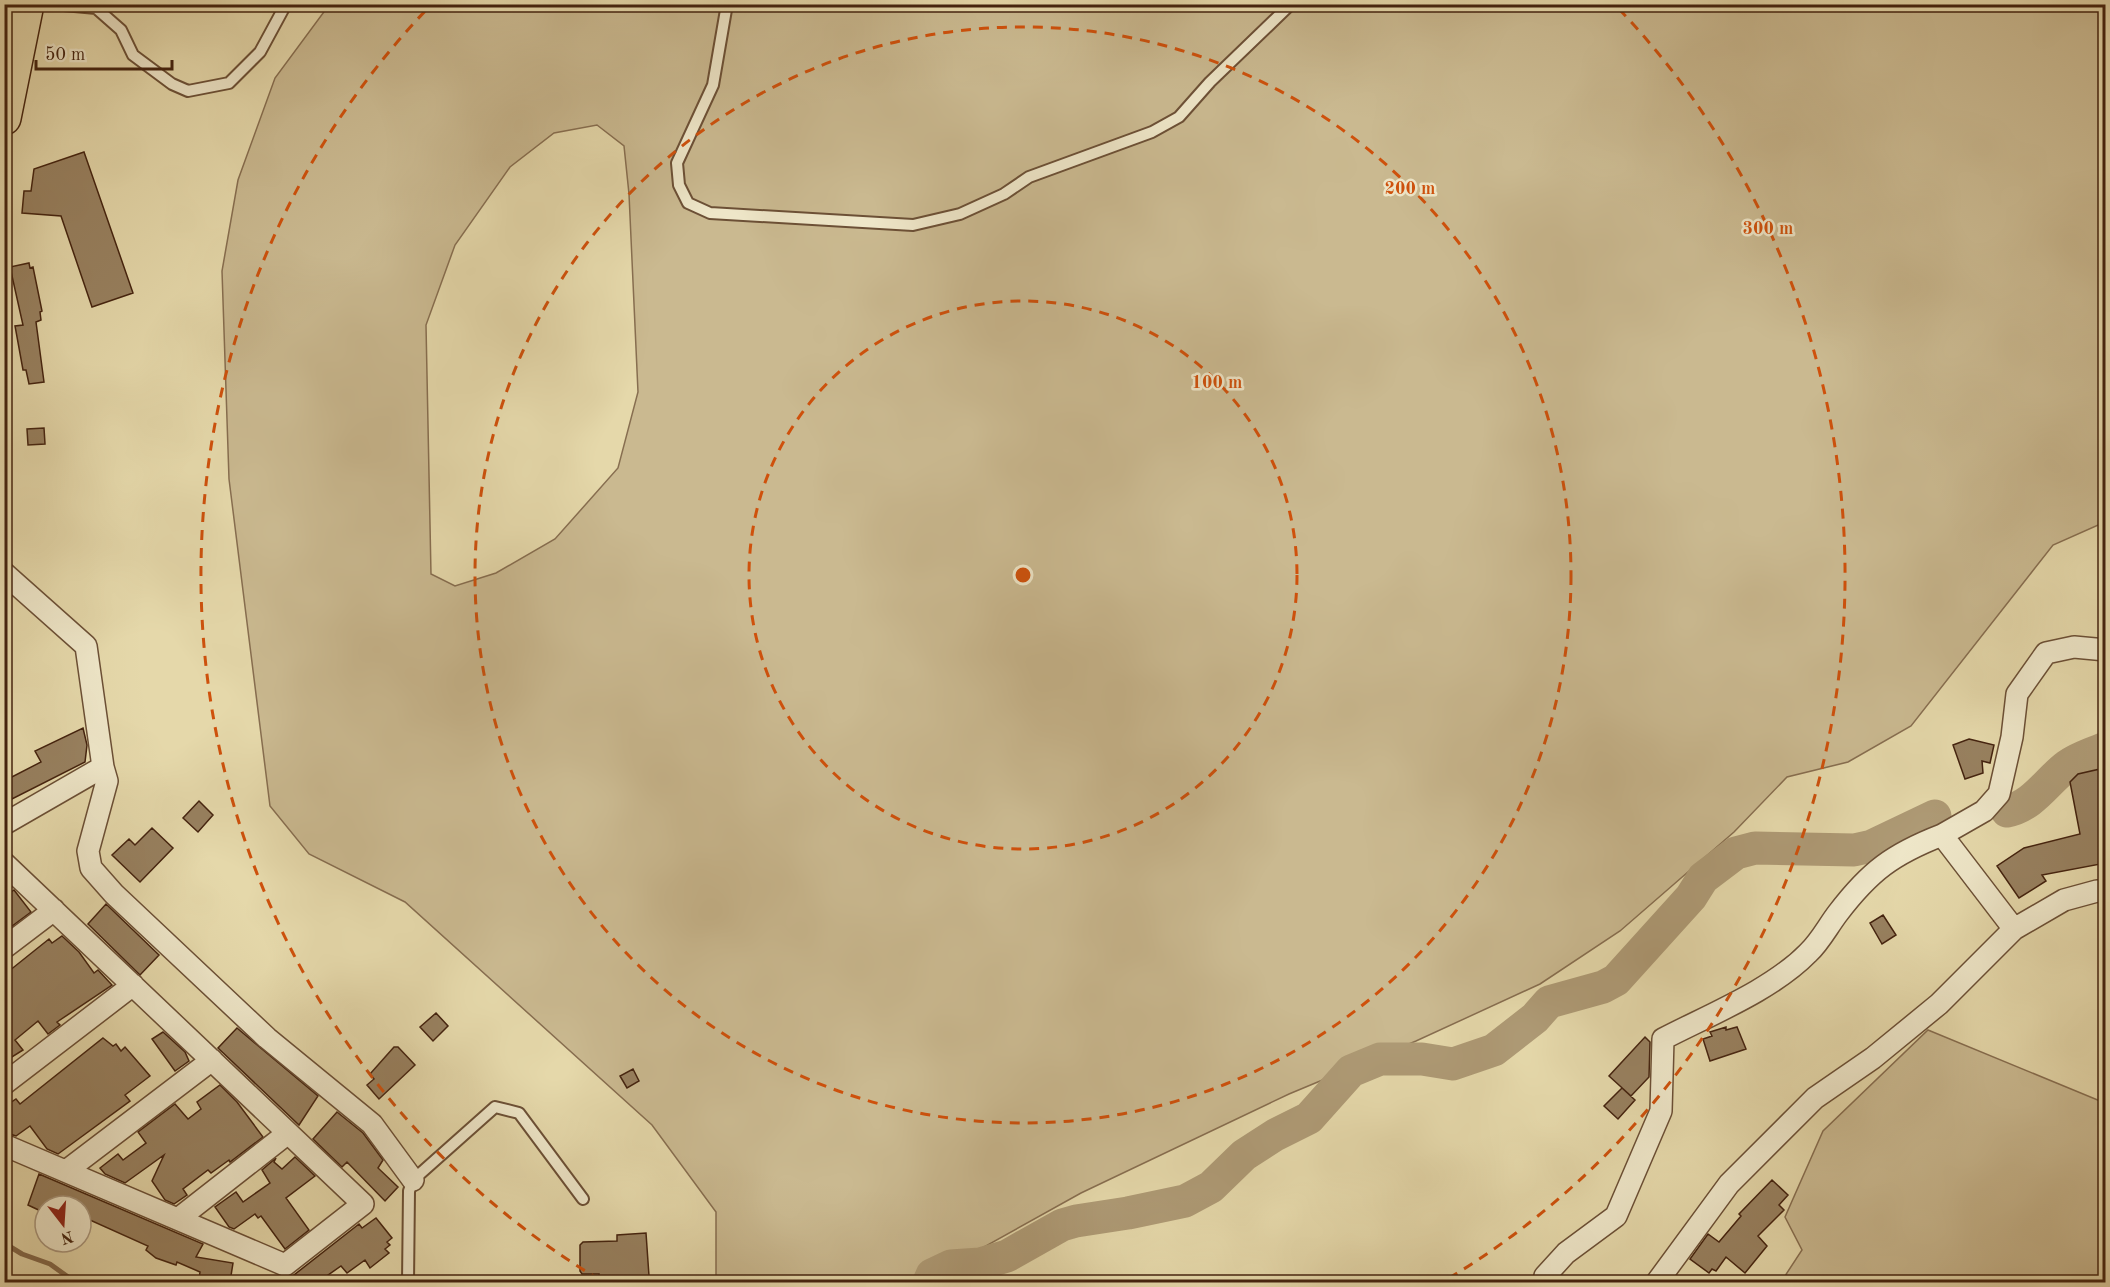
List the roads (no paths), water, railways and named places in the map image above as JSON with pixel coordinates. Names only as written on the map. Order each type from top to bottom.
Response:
[{"type":"main road","points":[[4,118],[27,4]]},
{"type":"street","points":[[4,573],[86,646],[107,781],[88,851],[90,868],[114,894],[267,1038],[372,1124],[413,1180]]},
{"type":"street","points":[[1544,1282],[1545,1276],[1566,1253],[1616,1216],[1661,1111],[1663,1039],[1768,984],[1808,953],[1840,910],[1878,868],[1905,850],[1942,835],[1984,811],[1999,794],[2012,737],[2017,694],[2046,653],[2074,647],[2106,650]]},
{"type":"street","points":[[4,824],[104,767]]},
{"type":"street","points":[[1942,835],[2014,929]]},
{"type":"street","points":[[4,863],[363,1204],[285,1265],[4,1145]]},
{"type":"street","points":[[1657,1282],[1729,1184],[1815,1098],[1873,1058],[1939,1004],[2014,929],[2064,900],[2097,891],[2106,892]]},
{"type":"street","points":[[4,948],[54,910]]},
{"type":"street","points":[[4,1083],[133,986]]},
{"type":"street","points":[[66,1172],[212,1060]]},
{"type":"street","points":[[178,1219],[288,1133]]},
{"type":"lane","points":[[53,4],[96,8],[121,30],[133,56],[172,84],[188,91],[229,83],[260,52],[286,4]]},
{"type":"lane","points":[[727,4],[713,85],[677,162],[679,185],[688,203],[710,213],[913,225],[960,214],[1004,194],[1029,177],[1152,132],[1179,117],[1210,82],[1291,4]]},
{"type":"lane","points":[[408,1282],[409,1191],[413,1180],[495,1107],[519,1113],[583,1198]]},
{"type":"waterway","points":[[2007,811],[2032,799],[2071,763],[2106,748]]},
{"type":"waterway","points":[[929,1282],[932,1275],[951,1266],[980,1264],[1007,1256],[1062,1225],[1185,1201],[1211,1187],[1244,1155],[1275,1135],[1309,1118],[1351,1071],[1380,1059],[1422,1059],[1453,1064],[1494,1050],[1535,1018],[1549,1002],[1603,987],[1616,980],[1691,897],[1703,878],[1736,853],[1755,848],[1854,850],[1872,846],[1935,816]]},
{"type":"waterway","points":[[4,1243],[22,1254],[50,1264],[75,1282]]}]
